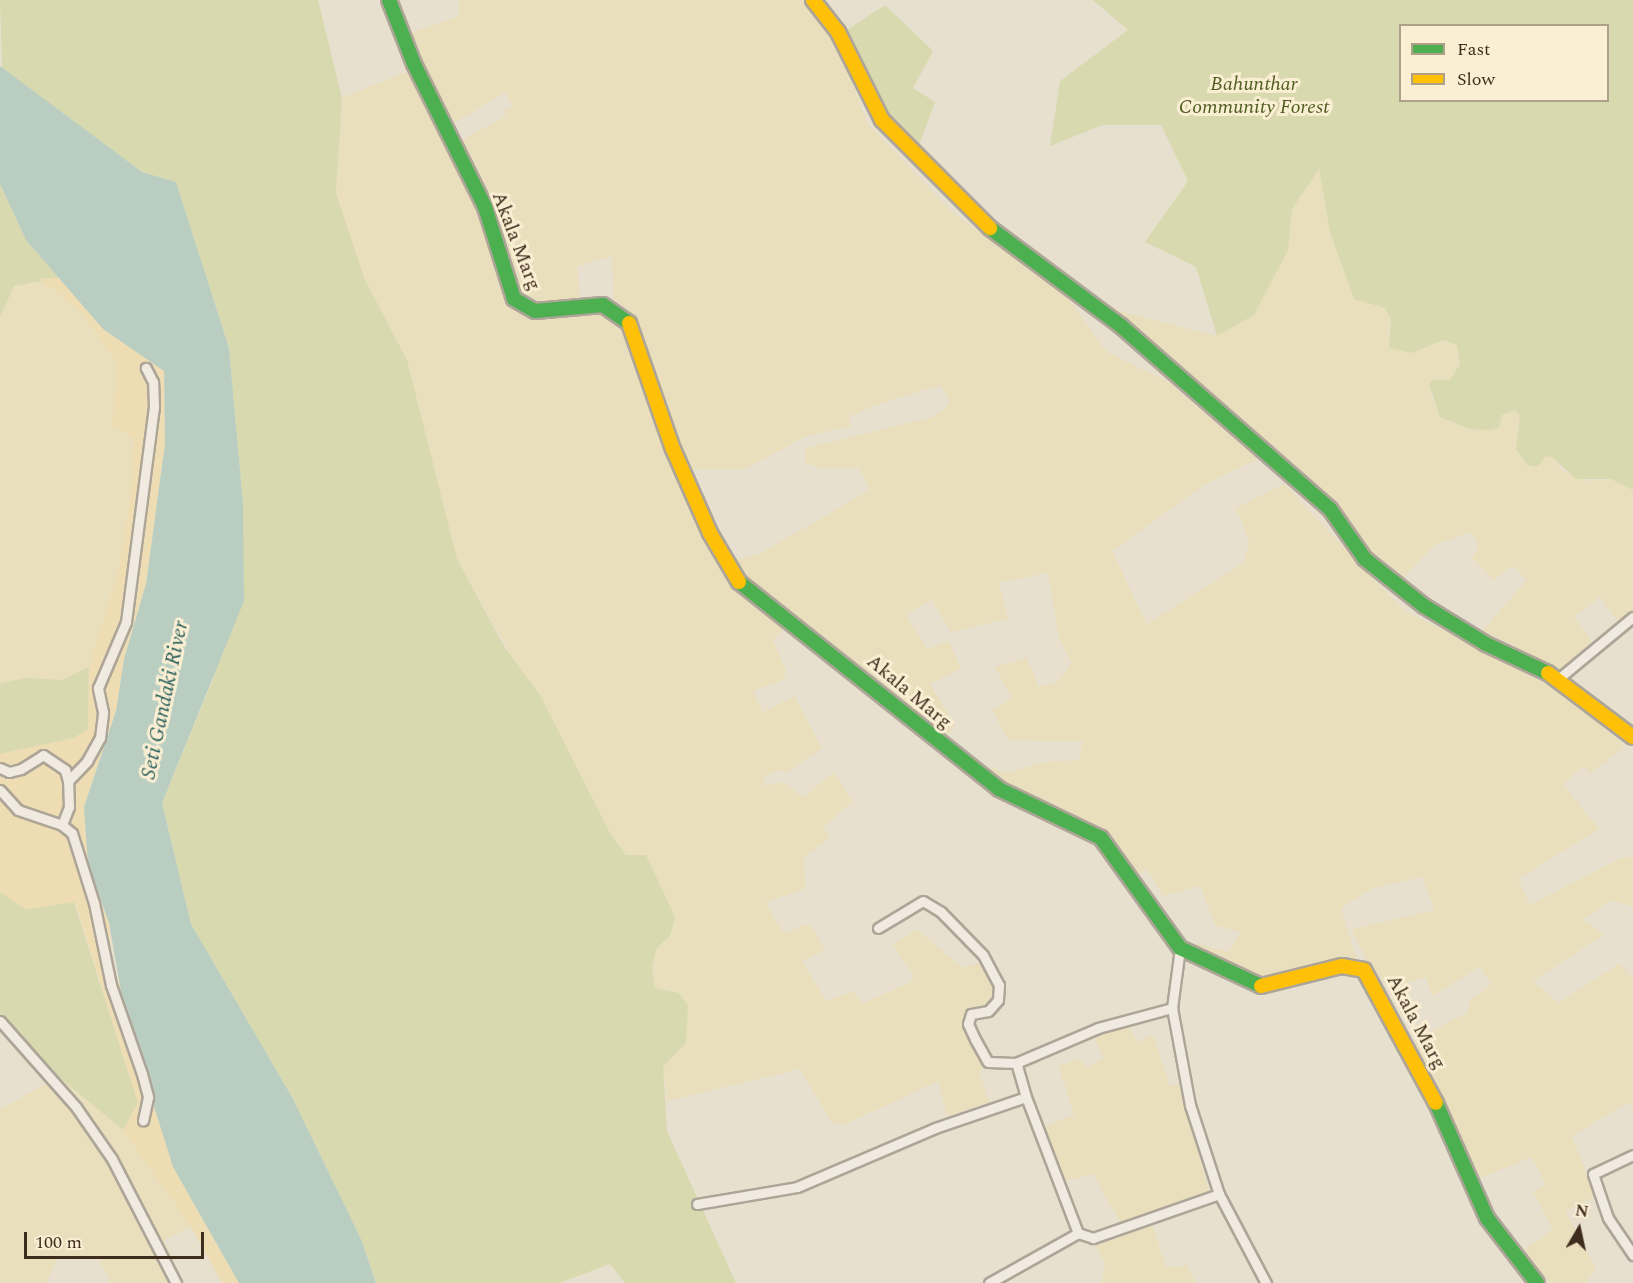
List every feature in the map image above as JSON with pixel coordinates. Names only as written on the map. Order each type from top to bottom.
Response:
[{"type":"main road","name":"Akala Marg","points":[[389,0],[414,64],[485,207],[514,299],[535,311],[603,305],[627,318],[673,449],[710,533],[743,589],[758,604],[833,653],[882,700],[999,789],[1101,838],[1180,948],[1263,987],[1342,966],[1364,970],[1426,1082],[1487,1218],[1537,1283]]},
{"type":"main road","points":[[813,0],[838,32],[882,120],[1004,242],[1121,326],[1330,509],[1373,566],[1477,639],[1558,679],[1633,737]]},
{"type":"street","points":[[68,781],[87,761],[100,738],[103,712],[98,687],[126,622],[154,407],[153,381],[146,368]]},
{"type":"street","points":[[1558,679],[1633,617]]},
{"type":"street","points":[[0,768],[9,772],[21,769],[43,755],[65,770],[68,781],[69,807],[62,825]]},
{"type":"street","points":[[0,790],[18,810],[62,825],[80,854],[81,874],[94,903],[111,985],[148,1097],[143,1120]]},
{"type":"street","points":[[878,928],[923,901],[941,912],[982,955],[999,985],[999,1000],[988,1011],[971,1014],[968,1024],[988,1062],[1016,1063],[1098,1028],[1172,1008]]},
{"type":"street","points":[[1180,948],[1172,1008],[1190,1105],[1219,1194],[1266,1283]]},
{"type":"street","points":[[0,1021],[76,1107],[112,1159],[176,1283]]},
{"type":"street","points":[[1016,1063],[1026,1097],[1078,1233]]},
{"type":"street","points":[[697,1204],[797,1187],[935,1128],[1026,1097]]},
{"type":"street","points":[[1633,1155],[1593,1174],[1608,1218],[1633,1255]]},
{"type":"street","points":[[989,1283],[1078,1233],[1094,1238],[1219,1194]]},
{"type":"shaded area","points":[[458,0],[802,0],[836,41],[868,124],[951,211],[1065,295],[1107,352],[1170,383],[1258,459],[1204,485],[1112,551],[1147,624],[1245,562],[1249,540],[1236,508],[1284,484],[1402,609],[1548,685],[1618,739],[1624,747],[1590,774],[1584,766],[1563,784],[1599,829],[1518,879],[1530,905],[1622,857],[1633,858],[1633,907],[1612,900],[1583,919],[1603,935],[1533,981],[1558,1003],[1619,964],[1633,978],[1633,1107],[1627,1103],[1572,1136],[1595,1197],[1565,1211],[1596,1268],[1585,1283],[1550,1283],[1522,1252],[1553,1229],[1533,1192],[1546,1185],[1532,1157],[1480,1178],[1414,1041],[1468,1012],[1470,1001],[1492,983],[1479,967],[1433,996],[1425,977],[1389,988],[1368,963],[1352,929],[1435,910],[1422,877],[1373,888],[1341,908],[1357,961],[1264,981],[1189,948],[1194,943],[1228,952],[1241,932],[1215,925],[1200,886],[1163,896],[1147,868],[1139,874],[1107,833],[1025,799],[985,772],[991,767],[1006,773],[1045,762],[1079,760],[1083,742],[1009,740],[992,710],[1012,698],[995,667],[1027,658],[1039,687],[1056,683],[1072,664],[1059,638],[1048,573],[999,583],[1008,619],[951,632],[932,600],[906,615],[927,649],[949,641],[961,668],[930,684],[955,726],[945,739],[750,590],[732,561],[759,554],[870,490],[859,467],[823,469],[805,463],[806,448],[933,417],[951,403],[940,385],[873,406],[849,417],[851,426],[807,436],[742,470],[687,469],[629,312],[614,299],[612,256],[577,266],[580,299],[533,306],[518,296],[480,180],[460,141],[506,116],[504,111],[513,106],[505,92],[450,126],[409,34],[459,16]]},
{"type":"shaded area","points":[[409,71],[472,189],[512,306],[538,317],[602,310],[620,319],[660,433],[726,573],[787,625],[773,641],[786,670],[784,680],[753,691],[763,712],[795,696],[822,748],[786,773],[783,769],[763,776],[764,786],[783,782],[803,797],[834,772],[853,801],[823,827],[829,838],[803,858],[806,888],[766,903],[783,933],[810,924],[825,950],[802,961],[826,1001],[854,991],[862,1004],[910,982],[914,976],[893,945],[917,929],[962,968],[983,962],[992,979],[994,999],[969,1013],[967,1027],[987,1066],[979,1071],[989,1102],[947,1116],[938,1081],[846,1124],[832,1123],[800,1069],[667,1101],[663,1067],[686,1043],[688,1006],[668,989],[655,988],[652,968],[656,949],[665,942],[675,917],[646,855],[626,856],[611,835],[457,559],[407,360],[365,280],[336,193],[342,98]]},
{"type":"shaded area","points":[[1320,168],[1330,232],[1354,299],[1385,308],[1391,319],[1387,336],[1412,353],[1443,340],[1457,345],[1460,364],[1449,381],[1433,380],[1431,395],[1440,417],[1468,429],[1488,430],[1505,413],[1515,410],[1520,415],[1516,434],[1552,457],[1563,471],[1587,481],[1611,479],[1633,490],[1633,612],[1618,622],[1600,597],[1574,617],[1594,645],[1560,672],[1483,630],[1527,580],[1513,566],[1493,580],[1472,558],[1479,547],[1471,532],[1433,546],[1402,580],[1371,554],[1335,504],[1108,308],[1216,336],[1254,315],[1287,250],[1292,209]]},
{"type":"shaded area","points":[[40,279],[81,313],[118,364],[134,438],[130,500],[118,571],[89,667],[62,680],[26,678],[0,683],[0,317],[14,286]]},
{"type":"shaded area","points":[[1129,1026],[1137,1042],[1153,1035],[1170,1086],[1179,1084],[1209,1191],[1120,1222],[1093,1174],[1065,1181],[1045,1126],[1074,1115],[1059,1066],[1079,1059],[1089,1068],[1103,1057],[1094,1036]]},
{"type":"shaded area","points":[[59,1077],[123,1130],[191,1227],[164,1240],[184,1283],[111,1283],[98,1258],[57,1258],[47,1283],[0,1283],[0,1109]]},
{"type":"shaded area","points":[[1151,1221],[1166,1268],[1186,1265],[1196,1283],[1102,1283],[1105,1264],[1092,1239],[1114,1237]]},
{"type":"green space","points":[[0,0],[318,0],[342,98],[336,193],[365,280],[407,360],[457,559],[505,648],[540,695],[611,835],[626,855],[646,855],[675,917],[670,936],[656,949],[652,968],[655,988],[679,993],[688,1006],[686,1043],[663,1067],[667,1131],[736,1283],[625,1283],[610,1264],[560,1283],[376,1283],[361,1239],[292,1097],[191,924],[162,803],[214,677],[243,503],[229,348],[176,182],[142,172],[2,68]]},
{"type":"green space","name":"Bahunthar Community Forest","points":[[1093,0],[1633,0],[1633,490],[1611,479],[1576,479],[1552,457],[1545,456],[1538,467],[1527,465],[1516,449],[1520,415],[1515,410],[1502,415],[1499,428],[1488,430],[1469,429],[1440,417],[1429,384],[1433,380],[1450,380],[1460,364],[1457,345],[1443,340],[1412,353],[1389,348],[1391,319],[1385,308],[1354,299],[1330,232],[1319,169],[1292,209],[1288,250],[1254,315],[1217,336],[1196,267],[1145,242],[1188,181],[1161,125],[1103,125],[1050,146],[1060,81],[1128,30]]},
{"type":"green space","points":[[885,5],[933,51],[913,88],[935,102],[916,153],[876,101],[844,32]]},
{"type":"green space","points":[[0,184],[26,240],[59,278],[14,286],[0,317]]},
{"type":"green space","points":[[89,667],[88,729],[74,738],[0,754],[0,683],[26,678],[62,680]]},
{"type":"green space","points":[[0,892],[26,909],[74,902],[138,1103],[123,1130],[59,1077],[0,1015]]},
{"type":"sand","points":[[59,278],[103,329],[164,371],[165,444],[146,584],[124,659],[116,711],[84,807],[86,839],[91,876],[109,923],[112,959],[173,1167],[239,1283],[222,1283],[191,1227],[123,1130],[138,1103],[75,902],[26,909],[0,892],[0,754],[74,738],[88,729],[89,667],[118,571],[130,500],[134,438],[112,426],[118,364],[81,313],[40,279]]},
{"type":"water","name":"Seti Gandaki River","points":[[0,66],[142,172],[176,182],[229,348],[243,503],[244,601],[162,803],[191,924],[292,1097],[361,1239],[376,1283],[239,1283],[173,1167],[125,1014],[109,923],[88,864],[84,807],[116,711],[124,659],[146,584],[165,444],[164,371],[103,329],[26,240],[0,184]]},
{"type":"traffic: fast","points":[[389,0],[414,64],[485,207],[514,299],[535,311],[603,305],[629,323]]},
{"type":"traffic: fast","points":[[990,228],[1121,326],[1330,509],[1365,559],[1424,606],[1486,644],[1548,673]]},
{"type":"traffic: fast","points":[[739,582],[999,789],[1101,838],[1180,948],[1261,986]]},
{"type":"traffic: fast","points":[[1436,1103],[1487,1218],[1537,1283]]},
{"type":"traffic: slow","points":[[813,0],[838,32],[882,120],[990,228]]},
{"type":"traffic: slow","points":[[629,323],[673,449],[710,533],[739,582]]},
{"type":"traffic: slow","points":[[1548,673],[1633,737]]},
{"type":"traffic: slow","points":[[1261,986],[1342,966],[1364,970],[1436,1103]]}]
